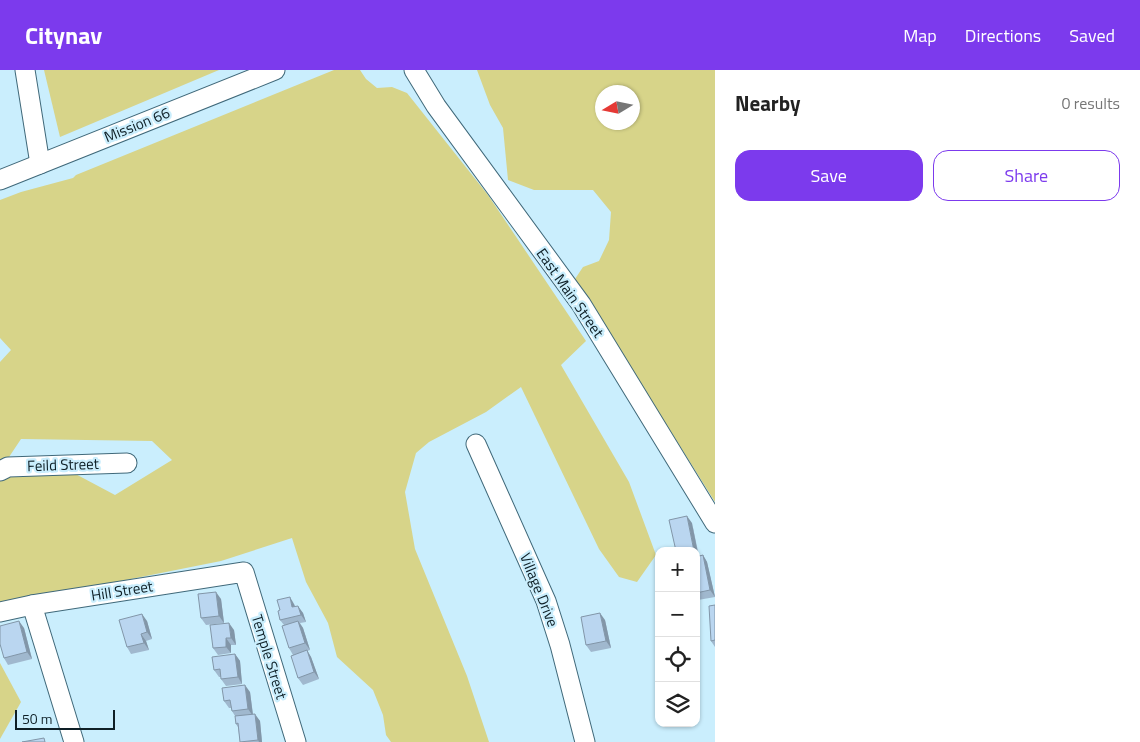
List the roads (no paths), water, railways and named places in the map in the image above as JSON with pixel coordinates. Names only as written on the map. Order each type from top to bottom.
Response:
[{"type":"street","points":[[25,70],[40,164]]},
{"type":"street","name":"Mission 66","points":[[0,180],[275,70]]},
{"type":"street","name":"East Main Street","points":[[414,70],[436,106],[581,304],[715,523]]},
{"type":"street","name":"Village Drive","points":[[476,444],[546,601],[560,644],[585,742]]},
{"type":"street","name":"Feild Street","points":[[0,472],[8,467],[127,463]]},
{"type":"street","name":"Hill Street","points":[[0,612],[32,605],[244,572]]},
{"type":"street","name":"Temple Street","points":[[244,572],[263,640],[296,742]]},
{"type":"street","points":[[32,605],[74,742]]}]
